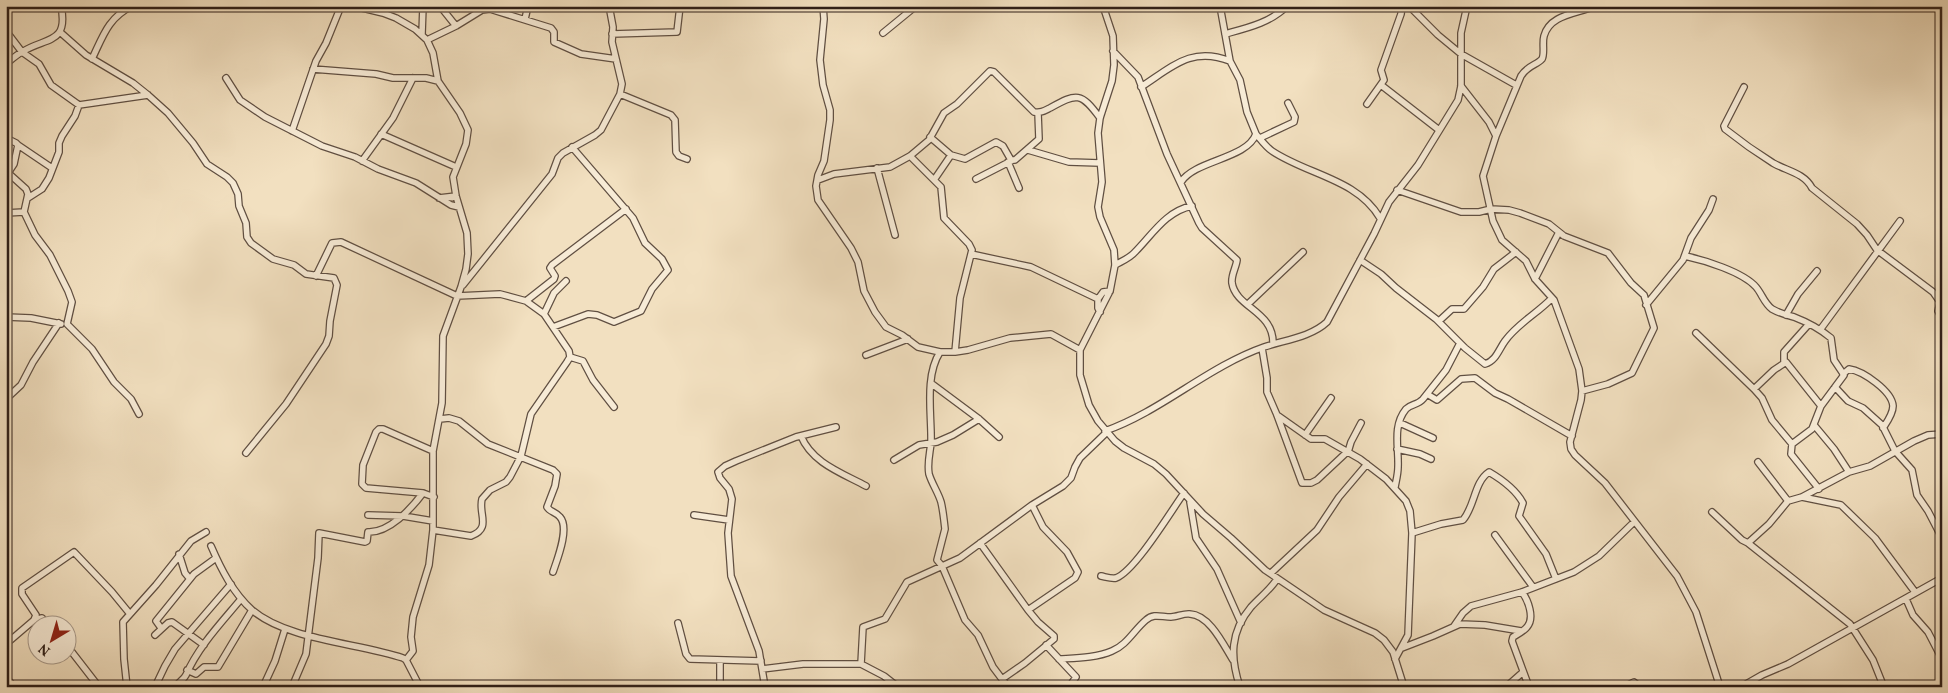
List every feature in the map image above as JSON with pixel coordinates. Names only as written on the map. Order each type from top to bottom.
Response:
[{"type":"street","points":[[6,64],[22,52],[49,41],[60,32],[63,28],[64,20],[61,6]]},
{"type":"street","points":[[92,59],[109,24],[121,12],[132,6]]},
{"type":"street","points":[[292,131],[313,69],[343,6]]},
{"type":"street","points":[[354,6],[396,18],[422,34],[433,53],[438,81],[467,125],[468,136],[453,177],[456,196],[467,233],[468,254],[461,287],[443,336],[444,390],[433,450],[433,530],[429,565],[413,618],[411,637],[413,651],[406,660]]},
{"type":"street","points":[[422,34],[423,6]]},
{"type":"street","points":[[440,6],[456,26]]},
{"type":"street","points":[[525,19],[528,6]]},
{"type":"street","points":[[461,287],[552,174],[558,158],[572,146],[598,133],[620,94],[622,84],[613,49],[611,6]]},
{"type":"street","points":[[612,34],[677,32],[680,6]]},
{"type":"street","points":[[823,6],[824,19],[820,60],[822,85],[829,103],[830,120],[824,161],[816,186],[818,200],[852,248],[858,262],[868,300],[886,327],[918,347],[940,352],[955,352],[978,348],[1010,338],[1051,334],[1080,350]]},
{"type":"street","points":[[883,33],[916,6]]},
{"type":"street","points":[[1103,6],[1112,36],[1113,51],[1112,81],[1100,118],[1098,146],[1102,182],[1098,207],[1100,217],[1114,250],[1115,265],[1110,291],[1080,350],[1080,375],[1089,405],[1106,432],[1124,448],[1160,469],[1203,514],[1277,579],[1324,610],[1384,640],[1390,646],[1396,659],[1404,687]]},
{"type":"street","points":[[1220,6],[1230,61],[1240,80],[1247,112],[1258,136],[1274,152],[1355,191],[1368,200],[1380,218]]},
{"type":"street","points":[[1225,34],[1254,26],[1272,18],[1287,6]]},
{"type":"street","points":[[1367,104],[1384,79],[1381,70],[1394,29],[1399,21],[1402,6]]},
{"type":"street","points":[[1409,6],[1460,54],[1516,86]]},
{"type":"street","points":[[861,664],[863,627],[885,619],[891,612],[903,586],[911,578],[960,558],[1032,505],[1068,482],[1080,458],[1106,432],[1130,421],[1226,365],[1262,348],[1314,331],[1327,322],[1374,234],[1380,218],[1397,190],[1418,165],[1458,100],[1461,86],[1461,33],[1467,6]]},
{"type":"street","points":[[1595,6],[1567,14],[1548,26],[1542,45],[1543,57],[1540,61],[1525,69],[1516,86],[1496,136],[1483,176],[1494,221],[1502,240],[1526,261],[1535,280],[1552,298],[1579,369],[1582,391],[1577,420],[1570,444],[1575,456],[1606,483],[1677,576],[1690,597],[1696,612],[1720,687]]},
{"type":"street","points":[[427,40],[486,9],[551,28],[554,32],[553,41],[581,54],[616,59]]},
{"type":"street","points":[[6,31],[22,52],[36,61],[51,85],[79,105],[148,95]]},
{"type":"street","points":[[60,32],[92,59],[133,83],[148,95],[168,113],[207,164],[233,183],[246,223],[248,240],[273,259],[294,265],[306,274],[334,278],[337,286],[329,336],[321,352],[286,404],[246,453]]},
{"type":"street","points":[[1113,51],[1138,77],[1167,154],[1202,228],[1237,260],[1232,274],[1232,286],[1237,294],[1267,324],[1273,336],[1273,344]]},
{"type":"street","points":[[1141,87],[1178,62],[1189,57],[1214,56],[1230,61]]},
{"type":"street","points":[[313,69],[376,74],[393,78],[426,78],[438,81]]},
{"type":"street","points":[[818,180],[834,174],[890,167],[910,156],[926,143],[944,113],[957,104],[990,71],[994,72],[1030,110],[1038,113],[1069,98],[1076,97],[1087,103],[1100,118]]},
{"type":"street","points":[[226,78],[240,100],[265,117],[322,146],[348,154],[416,183],[451,205],[459,207]]},
{"type":"street","points":[[362,161],[393,118],[413,78]]},
{"type":"street","points":[[1380,85],[1439,130]]},
{"type":"street","points":[[1461,86],[1489,122],[1496,136]]},
{"type":"street","points":[[1744,87],[1725,123],[1725,129],[1776,164],[1808,181],[1812,188],[1862,229],[1877,250],[1933,292],[1940,302],[1938,311],[1942,318]]},
{"type":"street","points":[[620,94],[672,116],[675,120],[676,152],[679,156],[687,158]]},
{"type":"street","points":[[1181,182],[1189,173],[1237,152],[1258,136],[1294,122],[1295,117],[1288,103]]},
{"type":"street","points":[[28,198],[42,189],[49,178],[59,152],[59,143],[79,105]]},
{"type":"street","points":[[976,179],[1028,150],[1039,138],[1038,113]]},
{"type":"street","points":[[381,134],[456,168]]},
{"type":"street","points":[[930,136],[951,154],[965,159],[996,142],[1002,146],[1010,161],[1019,188]]},
{"type":"street","points":[[6,138],[13,140],[52,168]]},
{"type":"street","points":[[18,145],[14,164],[7,172],[26,189],[28,198],[24,212],[35,235],[50,255],[68,291],[72,302],[67,324]]},
{"type":"street","points":[[553,327],[588,314],[598,315],[614,322],[637,313],[644,308],[652,289],[667,272],[665,263],[645,243],[638,226],[626,209],[572,146]]},
{"type":"street","points":[[1028,150],[1069,162],[1100,163]]},
{"type":"street","points":[[934,180],[951,154]]},
{"type":"street","points":[[910,156],[942,190],[942,212],[944,218],[971,247],[960,298],[955,352]]},
{"type":"street","points":[[877,168],[895,235]]},
{"type":"street","points":[[1397,190],[1461,212],[1480,212],[1491,209],[1520,212],[1537,218],[1564,236],[1610,255],[1631,283],[1644,295],[1654,328],[1634,370],[1619,380],[1582,391]]},
{"type":"street","points":[[439,198],[456,196]]},
{"type":"street","points":[[1646,305],[1681,263],[1690,238],[1709,210],[1713,198]]},
{"type":"street","points":[[1115,265],[1132,255],[1151,233],[1170,216],[1192,206]]},
{"type":"street","points":[[526,301],[554,279],[555,276],[550,268],[552,265],[626,209]]},
{"type":"street","points":[[6,213],[24,212]]},
{"type":"street","points":[[1820,330],[1900,221]]},
{"type":"street","points":[[1535,280],[1560,232]]},
{"type":"street","points":[[316,276],[328,250],[332,243],[336,241],[457,296],[500,294],[526,301],[544,314],[569,351],[570,357],[531,414],[521,456],[510,477],[506,482],[490,490],[482,499],[484,521],[478,532],[471,536],[433,530]]},
{"type":"street","points":[[1248,304],[1304,252]]},
{"type":"street","points":[[1439,321],[1452,309],[1464,309],[1483,287],[1494,269],[1516,252]]},
{"type":"street","points":[[971,254],[1031,267],[1098,299]]},
{"type":"street","points":[[1685,256],[1714,264],[1750,282],[1756,287],[1765,303],[1780,313],[1820,330],[1831,338],[1834,360],[1843,374]]},
{"type":"street","points":[[1360,260],[1381,274],[1439,321],[1460,343],[1481,361],[1488,364],[1498,354],[1506,340],[1517,328],[1545,306],[1552,298]]},
{"type":"street","points":[[1786,315],[1798,294],[1817,271]]},
{"type":"street","points":[[544,314],[554,293],[566,281]]},
{"type":"street","points":[[1100,312],[1098,299],[1103,292],[1110,291]]},
{"type":"street","points":[[6,317],[31,318],[67,324],[92,349],[114,382],[131,399],[139,414]]},
{"type":"street","points":[[6,399],[21,386],[33,362],[59,323]]},
{"type":"street","points":[[1784,362],[1784,352],[1808,324]]},
{"type":"street","points":[[1696,332],[1762,398],[1772,420],[1792,444],[1791,454],[1819,488]]},
{"type":"street","points":[[866,355],[908,339]]},
{"type":"street","points":[[1395,487],[1398,466],[1397,434],[1400,423],[1408,408],[1419,404],[1446,370],[1460,343]]},
{"type":"street","points":[[1262,348],[1267,378],[1267,392],[1300,480],[1304,485],[1317,480],[1348,452],[1361,423]]},
{"type":"street","points":[[940,352],[935,365],[929,409],[931,443],[928,466],[929,474],[941,502],[944,524],[942,542],[937,558],[965,620],[978,635],[993,667],[1008,687]]},
{"type":"street","points":[[570,357],[583,360],[591,377],[614,407]]},
{"type":"street","points":[[1754,389],[1784,362]]},
{"type":"street","points":[[1784,362],[1787,363],[1821,406]]},
{"type":"street","points":[[1792,444],[1809,433],[1814,426],[1821,406],[1849,368],[1876,382],[1891,399],[1892,411],[1884,428]]},
{"type":"street","points":[[1427,394],[1437,400],[1461,379],[1475,378],[1495,393],[1572,436]]},
{"type":"street","points":[[932,384],[979,419],[999,437]]},
{"type":"street","points":[[1835,386],[1848,400],[1863,408],[1879,421],[1884,428],[1895,451],[1912,470],[1917,495],[1942,538]]},
{"type":"street","points":[[1305,435],[1332,398]]},
{"type":"street","points":[[1277,415],[1312,439],[1325,439],[1367,464],[1395,487],[1408,505],[1412,533],[1408,636],[1396,659]]},
{"type":"street","points":[[440,419],[449,418],[459,421],[488,444],[521,456],[553,470],[557,474],[555,486],[547,507],[561,518],[563,530],[561,547],[552,572]]},
{"type":"street","points":[[894,460],[918,445],[931,443],[953,435],[979,419]]},
{"type":"street","points":[[1400,423],[1433,438]]},
{"type":"street","points":[[1814,426],[1834,449],[1849,472]]},
{"type":"street","points":[[765,687],[759,651],[746,612],[730,576],[728,533],[732,499],[731,493],[718,474],[719,470],[736,461],[801,436],[836,427]]},
{"type":"street","points":[[433,450],[379,429],[362,465],[362,484],[366,488],[424,493],[434,497]]},
{"type":"street","points":[[1748,543],[1769,524],[1788,501],[1802,497],[1849,472],[1870,466],[1914,440],[1928,435],[1942,434]]},
{"type":"street","points":[[801,436],[808,450],[820,460],[866,486]]},
{"type":"street","points":[[1397,449],[1420,454],[1431,459]]},
{"type":"street","points":[[1758,462],[1788,501]]},
{"type":"street","points":[[1271,573],[1317,530],[1338,497],[1367,464]]},
{"type":"street","points":[[1412,533],[1463,520],[1481,480],[1489,472],[1504,482],[1521,499],[1523,503],[1519,516],[1546,554],[1556,579]]},
{"type":"street","points":[[292,687],[304,664],[318,558],[319,533],[365,542],[367,541],[368,532],[377,532],[409,512],[424,493]]},
{"type":"street","points":[[1101,576],[1118,577],[1131,566],[1184,493]]},
{"type":"street","points":[[1802,497],[1841,505],[1875,538],[1915,592]]},
{"type":"street","points":[[1190,500],[1196,538],[1223,581],[1240,623]]},
{"type":"street","points":[[1028,610],[1075,578],[1078,572],[1067,552],[1043,526],[1032,505]]},
{"type":"street","points":[[1712,512],[1742,540],[1850,624],[1873,660],[1883,685]]},
{"type":"street","points":[[368,515],[403,516],[433,521]]},
{"type":"street","points":[[694,515],[729,520]]},
{"type":"street","points":[[1454,626],[1463,613],[1471,606],[1522,592],[1574,572],[1599,556],[1634,522]]},
{"type":"street","points":[[127,687],[122,624],[156,585],[191,540],[206,532]]},
{"type":"street","points":[[1495,535],[1533,588]]},
{"type":"street","points":[[980,543],[1028,610],[1054,636],[1054,639],[1002,679]]},
{"type":"street","points":[[211,546],[216,558],[241,599],[266,620],[285,629],[308,636],[356,646],[406,660],[420,687]]},
{"type":"street","points":[[34,616],[35,612],[22,594],[22,588],[74,552],[130,614]]},
{"type":"street","points":[[179,554],[185,574],[190,578]]},
{"type":"street","points":[[161,628],[156,621],[190,578],[216,558]]},
{"type":"street","points":[[1741,687],[1762,675],[1788,664],[1942,578]]},
{"type":"street","points":[[1240,687],[1233,660],[1233,646],[1240,623],[1250,608],[1270,590],[1277,579]]},
{"type":"street","points":[[155,687],[168,659],[231,584]]},
{"type":"street","points":[[1522,592],[1528,599],[1531,616],[1530,624],[1513,637],[1512,641],[1529,687]]},
{"type":"street","points":[[176,687],[177,683],[184,678],[187,670],[204,645],[241,599]]},
{"type":"street","points":[[1906,599],[1912,615],[1928,632],[1942,659]]},
{"type":"street","points":[[187,670],[196,674],[204,667],[217,668],[252,610]]},
{"type":"street","points":[[1059,660],[1112,651],[1122,645],[1144,621],[1154,615],[1174,617],[1190,614],[1198,617],[1213,628],[1233,660]]},
{"type":"street","points":[[154,635],[168,622],[172,622],[204,645]]},
{"type":"street","points":[[678,623],[688,657],[720,661],[761,661]]},
{"type":"street","points":[[1402,648],[1454,626],[1464,624],[1485,625],[1521,632]]},
{"type":"street","points":[[6,644],[28,625]]},
{"type":"street","points":[[264,687],[285,629]]},
{"type":"street","points":[[1046,645],[1076,678],[1069,687]]},
{"type":"street","points":[[78,660],[99,687]]},
{"type":"street","points":[[720,661],[720,687]]},
{"type":"street","points":[[762,669],[803,664],[861,664],[884,676],[898,687]]},
{"type":"street","points":[[1506,687],[1523,672]]},
{"type":"street","points":[[6,677],[14,687]]},
{"type":"street","points":[[1624,687],[1634,682],[1640,687]]}]
